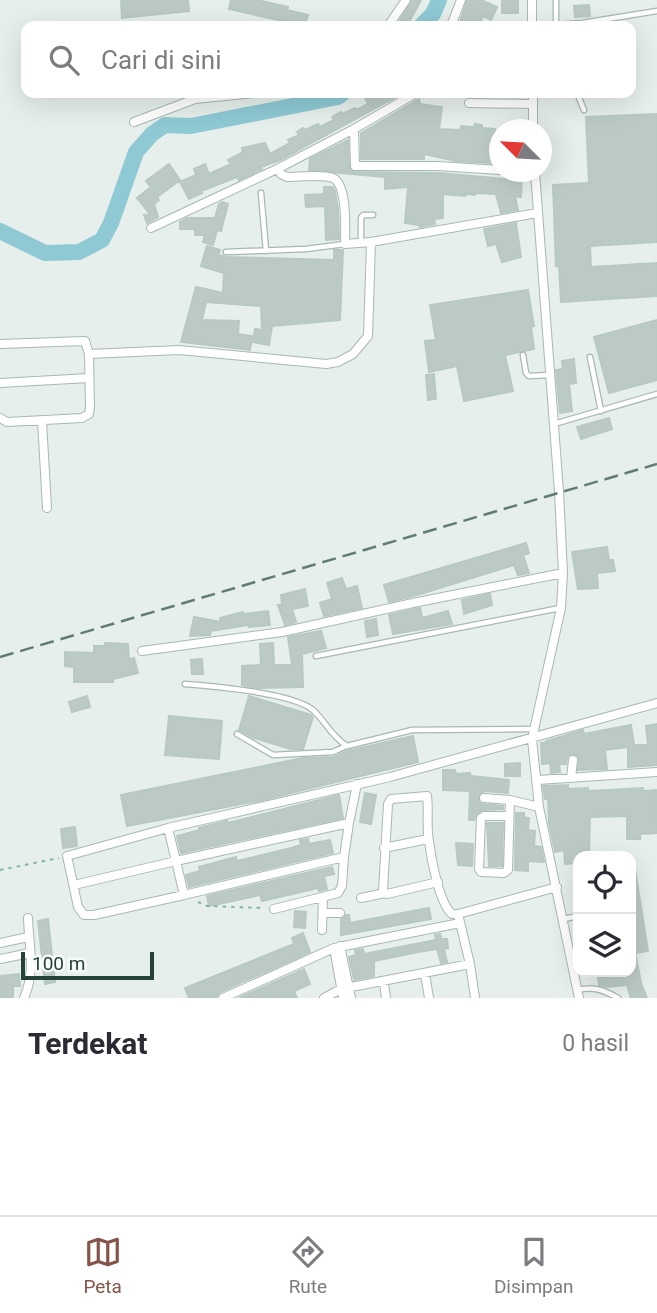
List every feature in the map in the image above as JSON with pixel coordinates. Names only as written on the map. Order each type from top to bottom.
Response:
[{"type":"street","points":[[391,21],[406,0]]},
{"type":"street","points":[[453,21],[461,0]]},
{"type":"street","points":[[532,0],[532,21]]},
{"type":"street","points":[[134,122],[195,99],[205,98]]},
{"type":"street","points":[[152,228],[277,169],[407,98]]},
{"type":"street","points":[[533,98],[533,119]]},
{"type":"street","points":[[470,103],[533,104]]},
{"type":"street","points":[[354,129],[355,166],[489,169]]},
{"type":"street","points":[[277,169],[287,177],[335,180],[343,192],[345,244],[371,242],[537,213]]},
{"type":"street","points":[[535,182],[563,573],[561,608],[532,739],[540,807],[579,994]]},
{"type":"street","points":[[89,354],[180,350],[326,364],[338,362],[358,350],[368,336],[371,242]]},
{"type":"street","points":[[0,344],[81,340],[86,342],[89,354],[90,407],[88,416],[7,422],[0,418]]},
{"type":"street","points":[[0,383],[89,378]]},
{"type":"street","points":[[42,421],[47,508]]},
{"type":"street","points":[[142,651],[282,632],[563,573]]},
{"type":"street","points":[[344,857],[89,916],[81,912],[66,856],[168,828],[357,784],[532,739],[657,703]]},
{"type":"street","points":[[571,778],[573,760]]},
{"type":"street","points":[[538,780],[657,772]]},
{"type":"street","points":[[274,909],[341,890],[357,784]]},
{"type":"street","points":[[385,893],[382,886],[388,804],[391,799],[426,795],[428,839],[438,882],[446,908],[459,918],[475,998]]},
{"type":"street","points":[[484,798],[510,800],[540,807]]},
{"type":"street","points":[[508,816],[481,818],[481,872],[504,873],[508,870],[510,800]]},
{"type":"street","points":[[74,885],[349,823]]},
{"type":"street","points":[[168,828],[184,895]]},
{"type":"street","points":[[384,848],[428,839]]},
{"type":"street","points":[[361,898],[438,882]]},
{"type":"street","points":[[223,998],[337,947],[402,936],[557,887]]},
{"type":"street","points":[[322,930],[323,897]]},
{"type":"street","points":[[323,914],[340,913]]},
{"type":"street","points":[[24,998],[30,983],[27,918]]},
{"type":"street","points":[[0,943],[28,937]]},
{"type":"street","points":[[337,947],[344,992],[351,998]]},
{"type":"street","points":[[0,959],[30,953]]},
{"type":"street","points":[[324,998],[470,964]]},
{"type":"street","points":[[425,974],[429,998]]},
{"type":"street","points":[[384,983],[386,998]]},
{"type":"street","points":[[248,987],[252,998]]},
{"type":"lane","points":[[556,0],[556,21]]},
{"type":"lane","points":[[594,21],[657,11]]},
{"type":"lane","points":[[579,98],[584,110]]},
{"type":"lane","points":[[261,193],[266,251]]},
{"type":"lane","points":[[361,243],[361,218],[363,215],[373,215]]},
{"type":"lane","points":[[226,252],[306,249],[345,244]]},
{"type":"lane","points":[[523,355],[529,376],[550,375]]},
{"type":"lane","points":[[590,357],[601,411]]},
{"type":"lane","points":[[554,424],[657,394]]},
{"type":"lane","points":[[316,656],[561,608]]},
{"type":"lane","points":[[185,684],[253,692],[300,703],[312,709],[332,735],[347,746]]},
{"type":"lane","points":[[237,734],[273,755],[333,752],[412,730],[534,729]]},
{"type":"lane","points":[[564,919],[573,917]]},
{"type":"lane","points":[[579,994],[587,988],[599,989],[618,998]]},
{"type":"path","points":[[0,870],[66,856]]},
{"type":"path","points":[[184,895],[207,906],[274,909]]},
{"type":"building","points":[[121,0],[188,0],[189,11],[122,18]]},
{"type":"building","points":[[231,0],[257,0],[308,15],[306,21],[283,21],[229,9]]},
{"type":"building","points":[[412,0],[421,0],[410,21],[400,20]]},
{"type":"building","points":[[467,0],[481,0],[497,7],[491,20],[483,16],[481,21],[461,21]]},
{"type":"building","points":[[502,1],[518,1],[518,13],[502,13]]},
{"type":"building","points":[[589,5],[590,16],[575,17],[574,6]]},
{"type":"building","points":[[365,98],[394,98],[239,180],[237,177],[201,191],[202,193],[189,199],[180,182],[196,175],[194,169],[205,164],[209,174],[231,164],[228,160],[243,152],[242,148],[265,143],[270,154],[290,143],[288,140],[299,135],[297,132],[303,128],[305,130],[318,124],[320,127],[334,120],[332,117],[341,112],[342,114],[355,108],[356,110],[368,104]]},
{"type":"building","points":[[419,99],[420,104],[442,107],[439,129],[460,130],[461,126],[475,127],[475,124],[489,129],[489,163],[456,161],[424,154],[424,159],[361,159],[361,133]]},
{"type":"building","points":[[657,114],[657,242],[590,246],[591,267],[657,263],[657,296],[561,302],[559,266],[556,266],[553,185],[589,183],[586,117]]},
{"type":"building","points":[[348,140],[349,167],[354,172],[438,173],[489,178],[489,182],[522,182],[521,197],[515,196],[518,210],[501,213],[496,194],[443,194],[443,218],[434,219],[435,224],[420,227],[405,223],[408,187],[385,189],[385,177],[309,170],[310,159]]},
{"type":"building","points":[[169,164],[180,180],[157,197],[159,200],[154,204],[158,217],[147,223],[144,215],[150,214],[137,198],[151,187],[146,181]]},
{"type":"building","points":[[324,187],[333,187],[335,191],[339,239],[326,240],[325,206],[306,207],[305,195],[324,194]]},
{"type":"building","points":[[222,202],[228,204],[221,231],[217,230],[213,245],[203,242],[205,235],[195,235],[195,229],[180,229],[180,222],[187,218],[215,218]]},
{"type":"building","points":[[516,223],[521,257],[502,262],[496,244],[488,246],[484,229]]},
{"type":"building","points":[[207,246],[220,250],[218,255],[226,257],[334,260],[334,250],[343,250],[340,320],[272,326],[269,345],[253,342],[255,329],[262,330],[261,306],[206,302],[202,320],[239,321],[238,334],[252,336],[250,350],[181,342],[196,287],[223,293],[224,273],[201,266]]},
{"type":"building","points":[[528,290],[534,326],[531,327],[534,349],[505,355],[513,391],[464,401],[457,366],[429,372],[425,341],[436,340],[430,305]]},
{"type":"building","points":[[657,320],[657,380],[609,393],[594,337]]},
{"type":"building","points":[[574,359],[576,383],[569,384],[572,411],[560,413],[556,370],[563,369],[562,361]]},
{"type":"building","points":[[434,374],[436,399],[428,400],[426,375]]},
{"type":"building","points":[[609,418],[612,429],[581,439],[577,427]]},
{"type":"building","points":[[526,543],[529,553],[523,555],[529,573],[518,575],[514,565],[389,602],[384,585]]},
{"type":"building","points":[[607,547],[609,560],[613,560],[615,571],[597,573],[598,588],[578,589],[572,552]]},
{"type":"building","points":[[342,578],[346,589],[357,586],[362,608],[324,616],[320,603],[332,599],[327,583]]},
{"type":"building","points":[[305,589],[308,606],[292,609],[296,622],[285,625],[278,605],[282,605],[281,595]]},
{"type":"building","points":[[490,594],[492,605],[464,614],[462,600]]},
{"type":"building","points":[[420,608],[422,618],[448,611],[452,624],[393,634],[389,615]]},
{"type":"building","points":[[268,611],[270,625],[248,625],[211,631],[210,635],[190,636],[194,617],[221,622],[220,618],[243,612]]},
{"type":"building","points":[[376,619],[378,635],[367,637],[365,621]]},
{"type":"building","points":[[321,631],[326,648],[302,654],[303,687],[258,688],[242,685],[242,666],[261,665],[260,644],[273,643],[274,665],[292,665],[288,637]]},
{"type":"building","points":[[105,643],[128,644],[129,659],[134,658],[138,673],[113,679],[113,682],[74,682],[74,667],[65,666],[65,652],[94,653],[94,646],[105,646]]},
{"type":"building","points":[[202,659],[203,674],[192,674],[191,660]]},
{"type":"building","points":[[87,696],[90,707],[72,712],[69,702]]},
{"type":"building","points":[[249,696],[311,715],[313,717],[303,749],[291,749],[254,738],[239,730]]},
{"type":"building","points":[[169,716],[222,721],[219,759],[165,755]]},
{"type":"building","points":[[657,724],[657,765],[628,767],[628,747],[605,750],[607,769],[578,770],[579,758],[573,753],[567,757],[566,764],[559,764],[560,772],[551,773],[550,763],[542,764],[541,743],[546,741],[583,730],[584,734],[631,725],[634,745],[648,745],[646,726]]},
{"type":"building","points":[[413,736],[418,762],[262,800],[127,826],[121,795],[303,758],[334,757],[347,751]]},
{"type":"building","points":[[520,763],[520,776],[505,776],[505,764]]},
{"type":"building","points":[[443,770],[509,780],[508,793],[484,791],[478,797],[481,804],[503,806],[503,809],[483,810],[476,814],[474,820],[469,820],[470,791],[443,790]]},
{"type":"building","points":[[568,785],[568,789],[588,788],[588,791],[643,788],[643,791],[656,790],[657,833],[640,834],[640,839],[627,839],[627,816],[590,817],[589,851],[573,851],[573,863],[565,864],[564,850],[555,852],[549,823],[548,799],[545,799],[543,786]]},
{"type":"building","points":[[365,793],[376,795],[371,824],[360,822]]},
{"type":"building","points":[[339,795],[343,818],[181,853],[177,836],[200,830],[199,828]]},
{"type":"building","points":[[516,813],[524,813],[524,817],[529,818],[528,830],[535,831],[534,846],[541,847],[544,862],[528,861],[528,871],[515,870]]},
{"type":"building","points":[[487,823],[503,823],[502,866],[489,866]]},
{"type":"building","points":[[75,827],[77,846],[63,848],[61,829]]},
{"type":"building","points":[[308,839],[309,844],[330,840],[333,853],[189,887],[186,875],[200,871],[199,867],[236,857],[237,861],[291,848],[301,845],[300,840]]},
{"type":"building","points":[[456,843],[473,844],[472,866],[458,865]]},
{"type":"building","points":[[332,867],[334,874],[324,876],[327,889],[319,891],[318,888],[262,901],[260,895],[209,906],[207,896]]},
{"type":"building","points":[[636,875],[648,951],[636,953]]},
{"type":"building","points":[[429,908],[431,919],[341,935],[341,919],[346,915],[349,915],[350,923]]},
{"type":"building","points":[[295,911],[306,912],[305,928],[294,927]]},
{"type":"building","points":[[48,919],[55,982],[45,984],[38,921]]},
{"type":"building","points":[[303,933],[310,952],[220,992],[216,998],[189,998],[185,988],[294,944],[292,938]]},
{"type":"building","points":[[440,934],[441,939],[447,939],[448,948],[444,949],[447,962],[441,963],[437,949],[418,952],[374,961],[374,976],[354,980],[349,957],[356,955],[355,950],[363,949],[364,954],[436,940],[435,935]]},
{"type":"building","points":[[636,957],[647,998],[631,998],[627,985],[599,985],[598,977],[636,977]]},
{"type":"building","points":[[304,969],[310,984],[294,991],[297,998],[239,998]]},
{"type":"building","points":[[19,974],[20,986],[13,986],[13,998],[0,998],[0,976]]},
{"type":"waterway","points":[[426,21],[433,14],[439,0]]},
{"type":"waterway","points":[[0,231],[45,253],[79,252],[102,240],[111,223],[136,152],[152,134],[165,125],[191,126],[333,98]]},
{"type":"railway","points":[[0,657],[657,464]]}]
